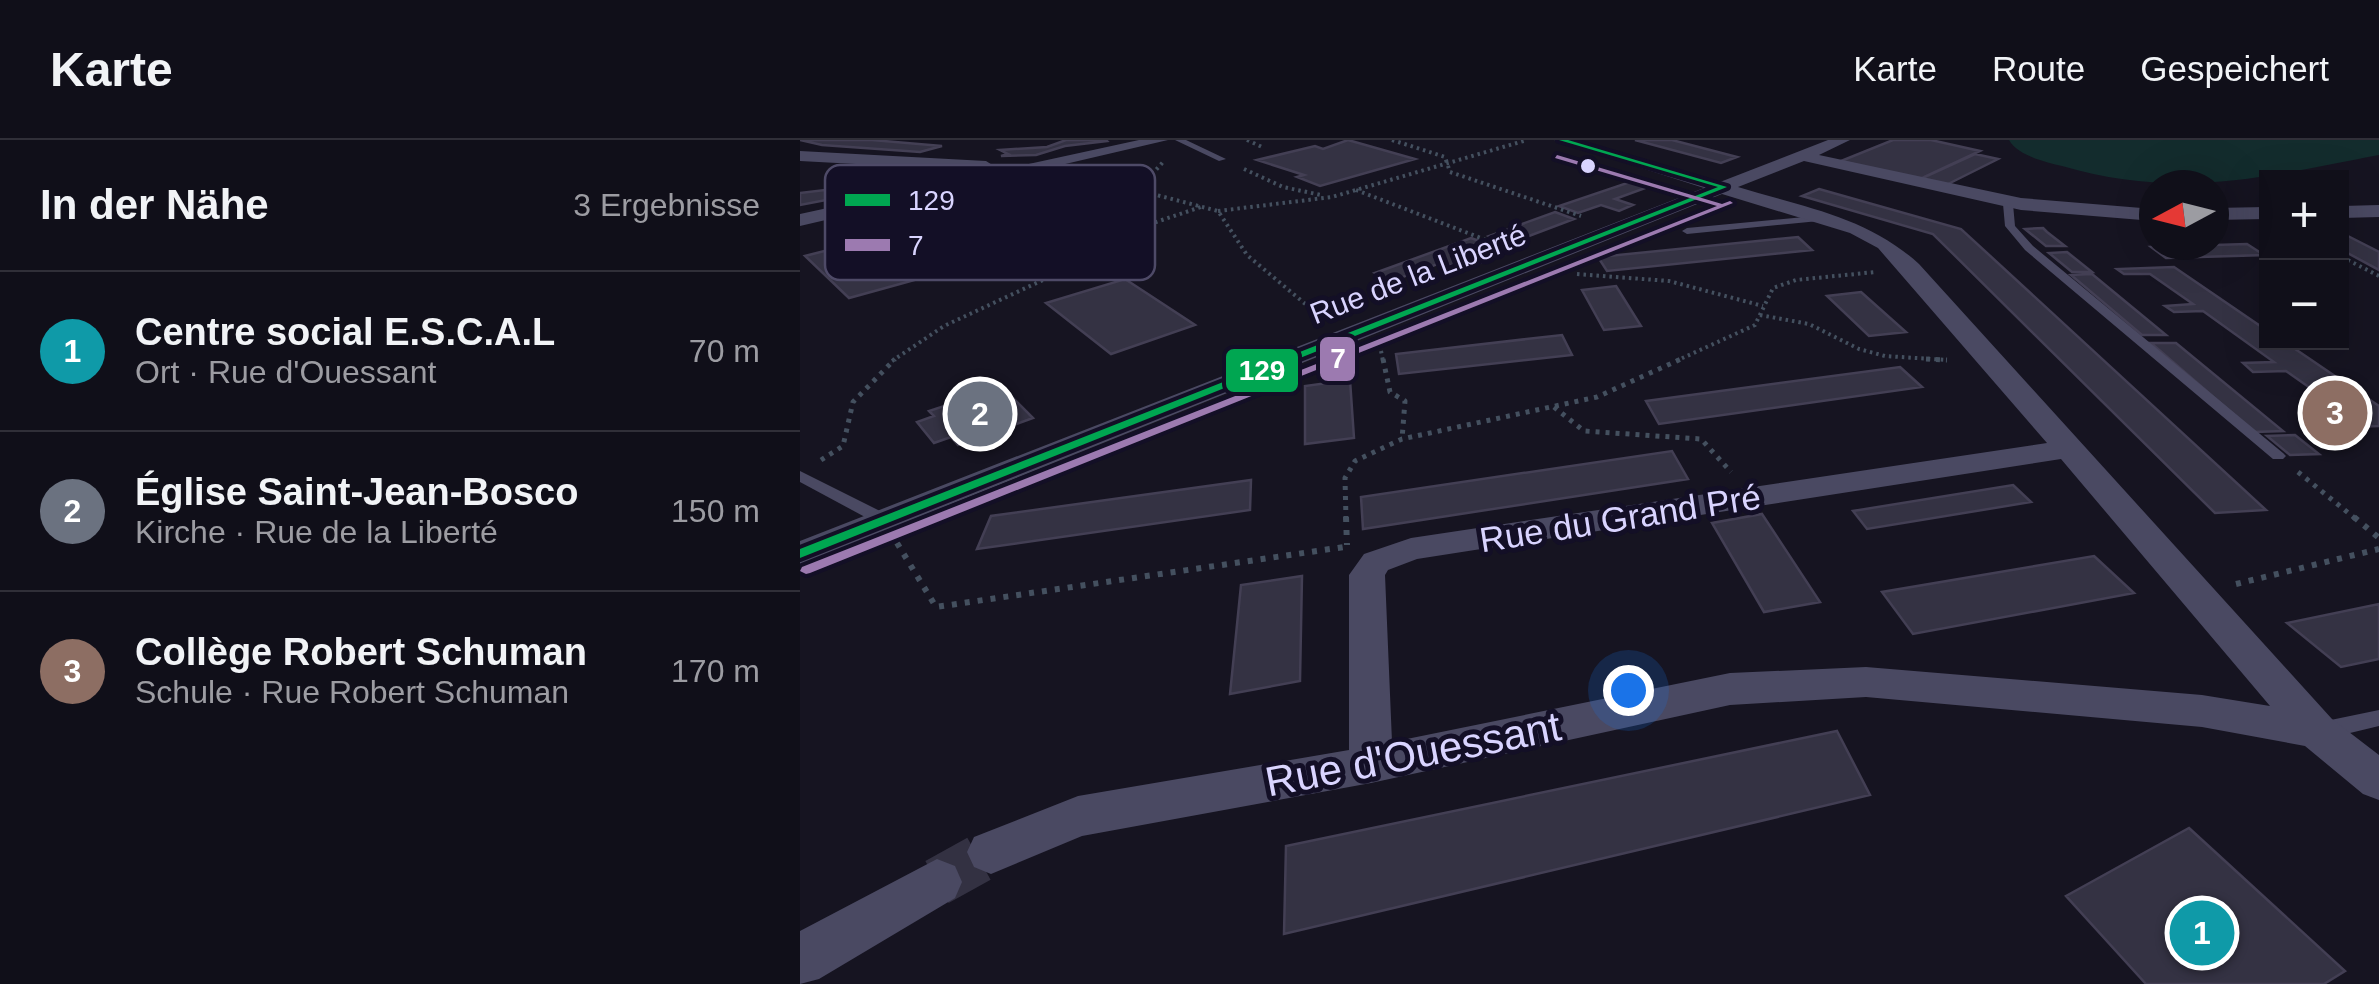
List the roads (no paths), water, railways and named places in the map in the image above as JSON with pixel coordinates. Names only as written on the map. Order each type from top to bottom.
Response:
[{"type":"street","points":[[1046,165],[1160,140]]},
{"type":"street","points":[[1562,140],[1826,218],[1885,244],[1911,268],[2317,732],[2379,781]]},
{"type":"street","name":"Rue de la Liberté","points":[[800,554],[1842,140]]},
{"type":"street","points":[[800,156],[967,165]]},
{"type":"street","points":[[1804,156],[2008,204],[2080,213],[2139,215]]},
{"type":"street","points":[[2349,212],[2379,212]]},
{"type":"street","points":[[2229,214],[2259,213]]},
{"type":"street","points":[[800,220],[825,214]]},
{"type":"street","name":"Rue du Grand Pré","points":[[1371,766],[1367,575],[1362,554],[1411,550],[2070,449]]},
{"type":"street","name":"Rue d'Ouessant","points":[[991,852],[1078,816],[1371,766],[1730,689],[1866,682],[2202,711],[2317,732]]},
{"type":"street","points":[[800,960],[937,882]]},
{"type":"lane","points":[[1180,140],[1222,159]]},
{"type":"lane","points":[[2008,204],[2010,226],[2029,248],[2278,456]]},
{"type":"lane","points":[[1687,231],[1826,218]]},
{"type":"lane","points":[[800,476],[884,520]]},
{"type":"lane","points":[[2317,732],[2379,718]]},
{"type":"tunnel","points":[[937,882],[991,852]]},
{"type":"place","name":"Collège Robert Schuman","points":[[2335,413]]},
{"type":"place","name":"Église Saint-Jean-Bosco","points":[[980,414]]},
{"type":"place","name":"Centre social E.S.C.A.L","points":[[2202,933]]}]
